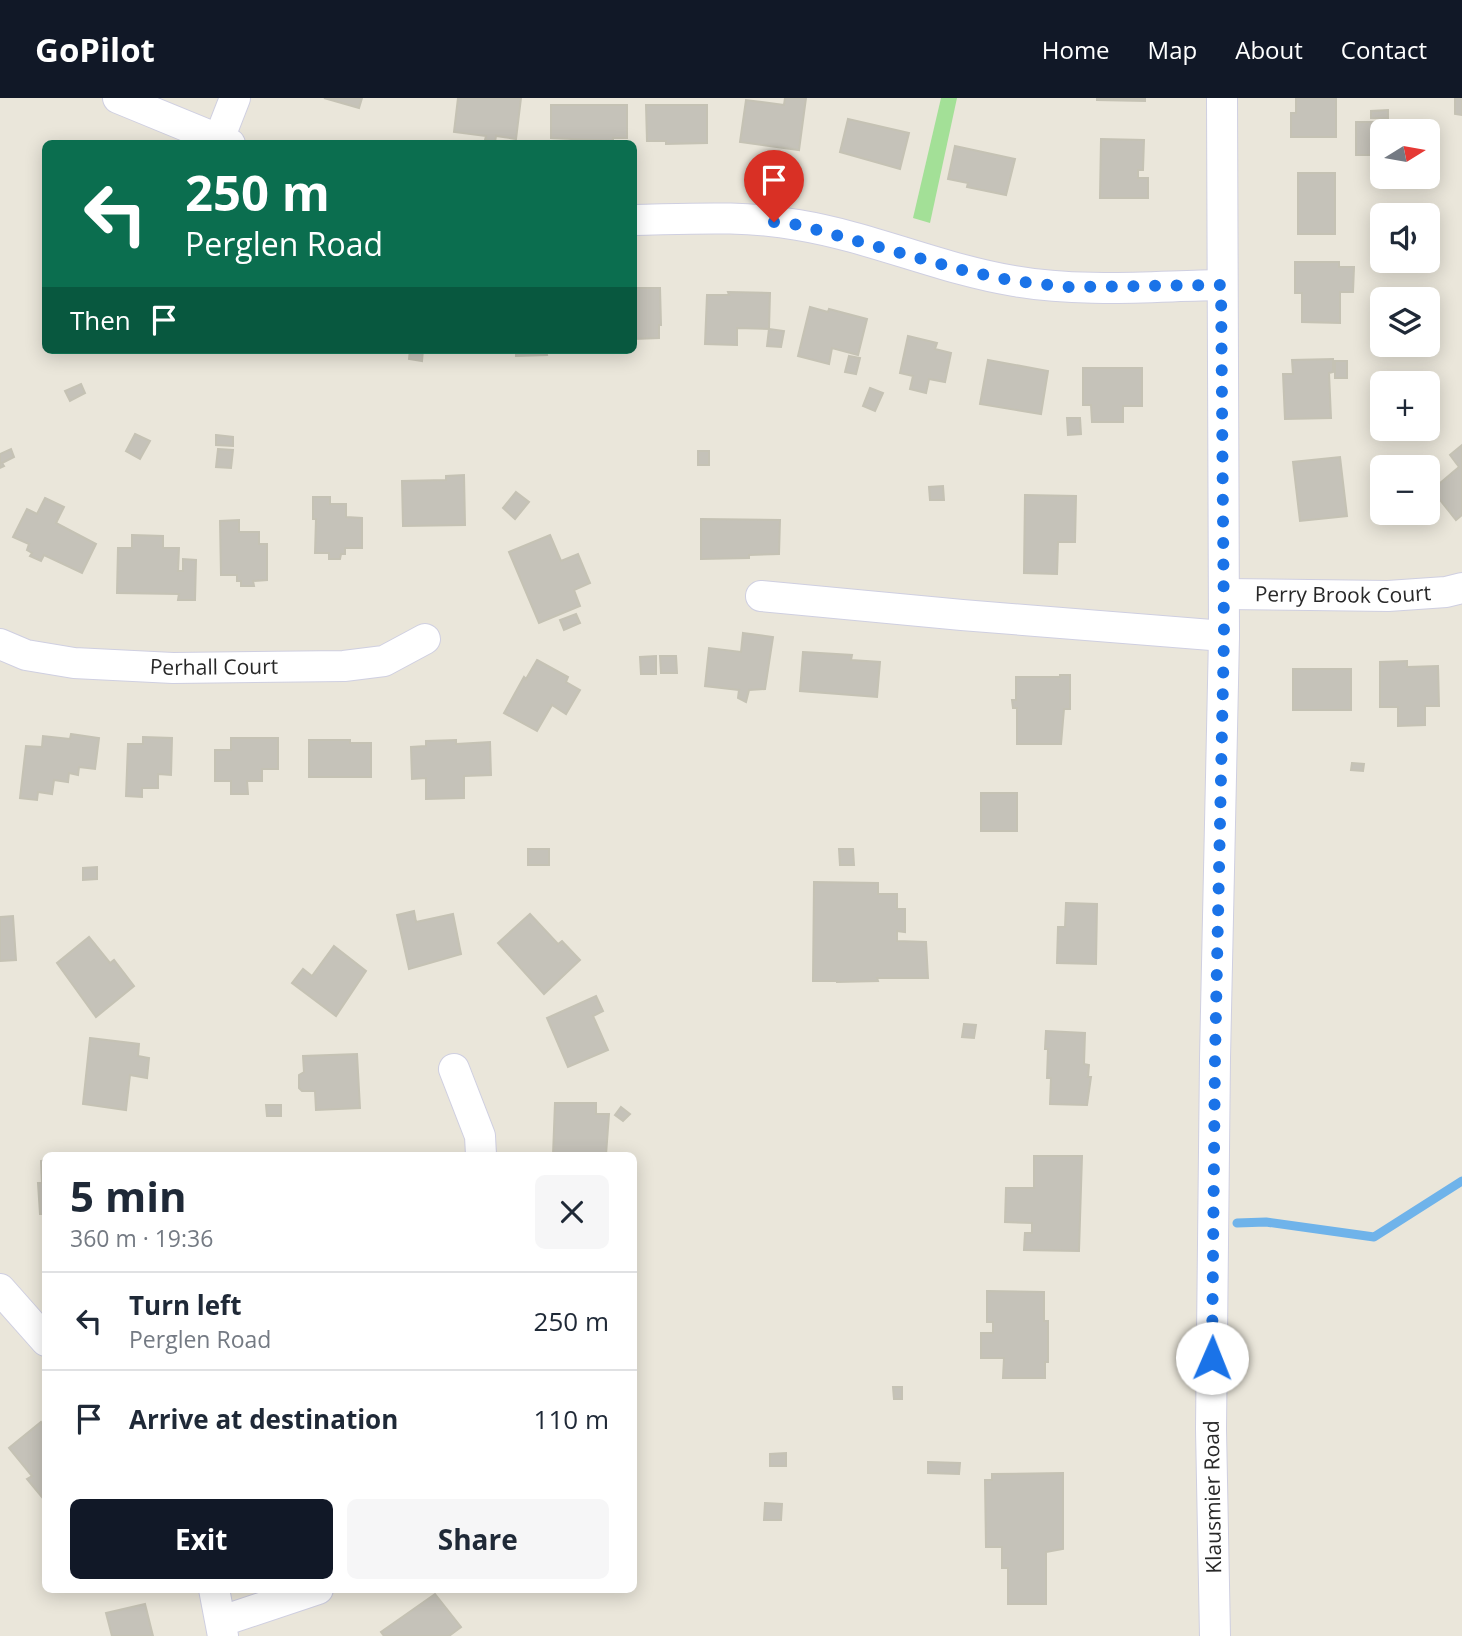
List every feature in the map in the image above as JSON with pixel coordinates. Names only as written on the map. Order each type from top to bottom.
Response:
[{"type":"street","points":[[118,98],[223,140]]},
{"type":"street","points":[[225,140],[235,98]]},
{"type":"street","name":"Klausmier Road","points":[[1215,1636],[1211,1429],[1224,636],[1222,98]]},
{"type":"street","points":[[637,220],[708,218],[799,225],[962,270],[1014,281],[1066,287],[1221,285]]},
{"type":"street","name":"Perry Brook Court","points":[[1224,594],[1388,596],[1462,588]]},
{"type":"street","points":[[761,596],[1224,636]]},
{"type":"street","name":"Perhall Court","points":[[0,644],[26,655],[74,663],[173,668],[344,666],[384,660],[425,639]]},
{"type":"street","points":[[454,1069],[471,1108],[480,1136],[481,1152]]},
{"type":"street","points":[[0,1289],[42,1336]]},
{"type":"street","points":[[215,1593],[223,1629],[308,1593]]},
{"type":"green space","points":[[941,98],[957,98],[930,223],[913,218]]},
{"type":"building","points":[[324,98],[362,98],[359,108]]},
{"type":"building","points":[[458,98],[521,98],[516,139],[496,136],[495,140],[485,140],[486,136],[454,132]]},
{"type":"building","points":[[785,98],[806,98],[799,150],[740,142],[746,100],[784,105]]},
{"type":"building","points":[[1145,98],[1145,101],[1097,100]]},
{"type":"building","points":[[1296,98],[1336,98],[1336,137],[1291,137],[1291,113],[1296,113]]},
{"type":"building","points":[[1455,98],[1462,98],[1462,115],[1455,114]]},
{"type":"building","points":[[551,105],[627,105],[627,138],[551,138]]},
{"type":"building","points":[[646,105],[707,105],[707,143],[666,144],[666,141],[647,141]]},
{"type":"building","points":[[1388,110],[1388,118],[1371,118],[1371,111]]},
{"type":"building","points":[[848,119],[909,133],[900,169],[840,152]]},
{"type":"building","points":[[1356,122],[1370,122],[1370,155],[1356,155]]},
{"type":"building","points":[[1101,139],[1144,140],[1143,170],[1138,170],[1138,178],[1148,178],[1148,198],[1100,198]]},
{"type":"building","points":[[955,146],[1015,159],[1006,195],[967,187],[968,183],[948,179]]},
{"type":"building","points":[[1298,173],[1335,173],[1335,234],[1298,234]]},
{"type":"building","points":[[1295,262],[1339,262],[1339,267],[1354,267],[1353,292],[1340,292],[1340,323],[1302,322],[1302,293],[1295,293]]},
{"type":"building","points":[[637,288],[660,288],[659,338],[637,339]]},
{"type":"building","points":[[728,292],[770,293],[769,329],[737,328],[737,345],[705,344],[707,295],[729,295]]},
{"type":"building","points":[[810,307],[867,319],[858,355],[832,348],[829,364],[798,356]]},
{"type":"building","points":[[769,329],[784,331],[781,347],[767,346]]},
{"type":"building","points":[[908,336],[937,343],[935,349],[951,353],[945,382],[929,379],[926,393],[910,389],[913,376],[900,373]]},
{"type":"building","points":[[410,354],[423,354],[422,361],[409,359]]},
{"type":"building","points":[[516,354],[547,355],[516,356]]},
{"type":"building","points":[[849,356],[860,358],[856,374],[845,372]]},
{"type":"building","points":[[1333,359],[1333,372],[1329,373],[1331,418],[1285,419],[1283,374],[1293,374],[1292,360]]},
{"type":"building","points":[[988,360],[1048,371],[1041,414],[980,404]]},
{"type":"building","points":[[1335,361],[1347,361],[1347,378],[1335,378]]},
{"type":"building","points":[[1083,368],[1142,368],[1142,406],[1123,406],[1123,422],[1092,422],[1091,405],[1083,405]]},
{"type":"building","points":[[81,384],[85,393],[70,401],[65,391]]},
{"type":"building","points":[[870,388],[883,393],[875,411],[863,406]]},
{"type":"building","points":[[1067,418],[1080,418],[1081,434],[1068,435]]},
{"type":"building","points":[[135,434],[150,441],[140,459],[126,451]]},
{"type":"building","points":[[216,435],[233,437],[233,446],[216,445]]},
{"type":"building","points":[[1462,445],[1462,515],[1456,520],[1440,500],[1440,483],[1459,467],[1450,455]]},
{"type":"building","points":[[11,449],[14,457],[2,463],[4,466],[0,468],[0,454]]},
{"type":"building","points":[[218,449],[233,450],[231,468],[216,467]]},
{"type":"building","points":[[698,451],[709,451],[709,465],[698,465]]},
{"type":"building","points":[[1340,457],[1347,516],[1300,521],[1293,462]]},
{"type":"building","points":[[464,475],[465,525],[403,526],[402,481],[446,480],[446,476]]},
{"type":"building","points":[[943,486],[944,500],[930,500],[929,487]]},
{"type":"building","points":[[516,492],[529,502],[515,519],[503,508]]},
{"type":"building","points":[[1025,495],[1076,496],[1075,542],[1058,542],[1057,574],[1024,573]]},
{"type":"building","points":[[313,497],[330,497],[330,504],[346,504],[346,517],[362,518],[362,548],[345,548],[345,554],[341,554],[340,559],[329,559],[329,553],[315,553],[316,519],[313,519]]},
{"type":"building","points":[[45,498],[64,507],[56,523],[96,544],[82,573],[44,555],[41,561],[30,556],[32,553],[27,550],[29,544],[13,537],[27,509],[37,514]]},
{"type":"building","points":[[701,519],[780,520],[779,554],[701,559]]},
{"type":"building","points":[[239,520],[239,532],[259,532],[259,544],[267,544],[267,580],[253,581],[254,586],[241,586],[237,575],[221,575],[220,521]]},
{"type":"building","points":[[132,535],[163,536],[163,548],[179,548],[178,571],[183,571],[183,559],[196,560],[195,600],[178,600],[179,594],[117,593],[118,548],[132,548]]},
{"type":"building","points":[[550,535],[561,561],[578,554],[590,583],[574,590],[580,606],[539,623],[509,552]]},
{"type":"building","points":[[576,614],[580,623],[564,630],[560,620]]},
{"type":"building","points":[[743,633],[773,637],[765,689],[749,690],[746,702],[738,698],[739,690],[705,686],[709,648],[741,652]]},
{"type":"building","points":[[803,652],[852,655],[851,660],[880,662],[877,697],[800,691]]},
{"type":"building","points":[[656,656],[656,674],[641,674],[640,657]]},
{"type":"building","points":[[660,656],[676,656],[677,673],[661,673]]},
{"type":"building","points":[[537,660],[568,677],[566,682],[580,690],[566,714],[552,705],[537,731],[504,713]]},
{"type":"building","points":[[1407,661],[1407,667],[1438,666],[1439,706],[1425,706],[1425,725],[1398,726],[1398,707],[1380,707],[1380,662]]},
{"type":"building","points":[[1293,669],[1351,669],[1351,710],[1293,710]]},
{"type":"building","points":[[1070,675],[1070,709],[1064,709],[1061,744],[1017,744],[1017,708],[1013,708],[1012,700],[1016,700],[1016,677]]},
{"type":"building","points":[[71,734],[99,738],[95,769],[79,767],[78,775],[69,773],[68,782],[54,780],[52,794],[38,792],[37,800],[20,798],[26,746],[42,747],[43,736],[70,739]]},
{"type":"building","points":[[143,737],[172,738],[171,775],[158,774],[158,788],[142,788],[142,797],[126,796],[128,744],[143,744]]},
{"type":"building","points":[[231,738],[278,738],[278,769],[262,769],[262,781],[247,781],[248,794],[231,794],[231,781],[215,781],[215,750],[231,750]]},
{"type":"building","points":[[309,740],[371,743],[371,777],[309,777]]},
{"type":"building","points":[[456,740],[456,744],[490,742],[491,775],[464,776],[464,798],[426,799],[426,778],[412,779],[411,747],[426,746],[426,741]]},
{"type":"building","points":[[1352,763],[1364,764],[1363,771],[1351,770]]},
{"type":"building","points":[[981,793],[1017,793],[1017,831],[981,831]]},
{"type":"building","points":[[528,849],[549,849],[549,865],[528,865]]},
{"type":"building","points":[[839,849],[853,849],[854,865],[840,865]]},
{"type":"building","points":[[97,867],[97,879],[83,880],[83,868]]},
{"type":"building","points":[[814,882],[878,883],[878,894],[897,894],[897,909],[905,909],[905,932],[897,931],[897,941],[926,942],[928,978],[813,981]]},
{"type":"building","points":[[1066,903],[1097,904],[1096,964],[1057,963],[1058,927],[1065,927]]},
{"type":"building","points":[[414,911],[416,922],[453,914],[461,954],[409,969],[397,915]]},
{"type":"building","points":[[530,914],[558,944],[562,941],[580,960],[544,994],[498,943]]},
{"type":"building","points":[[13,916],[16,960],[0,961],[0,917]]},
{"type":"building","points":[[89,937],[110,963],[114,960],[134,986],[96,1017],[57,963]]},
{"type":"building","points":[[334,946],[366,971],[336,1016],[292,983],[303,969],[312,976]]},
{"type":"building","points":[[596,996],[603,1011],[593,1016],[608,1050],[568,1067],[547,1018]]},
{"type":"building","points":[[964,1024],[976,1025],[974,1038],[962,1037]]},
{"type":"building","points":[[1046,1031],[1085,1033],[1084,1064],[1089,1065],[1088,1077],[1091,1077],[1087,1105],[1050,1104],[1051,1078],[1047,1078]]},
{"type":"building","points":[[90,1038],[139,1044],[138,1056],[149,1058],[147,1078],[130,1075],[126,1110],[83,1104]]},
{"type":"building","points":[[357,1054],[360,1108],[316,1110],[315,1091],[302,1091],[299,1088],[299,1075],[304,1072],[303,1056]]},
{"type":"building","points":[[555,1103],[596,1103],[596,1114],[609,1114],[606,1152],[553,1152]]},
{"type":"building","points":[[266,1105],[281,1105],[281,1116],[267,1116]]},
{"type":"building","points":[[621,1107],[630,1114],[623,1121],[615,1115]]},
{"type":"building","points":[[1034,1156],[1082,1156],[1079,1251],[1024,1250],[1025,1233],[1032,1233],[1032,1223],[1005,1222],[1006,1188],[1034,1188]]},
{"type":"building","points":[[38,1183],[42,1183],[42,1214],[40,1214]]},
{"type":"building","points":[[987,1291],[1044,1292],[1044,1321],[1048,1321],[1048,1362],[1045,1362],[1045,1378],[1003,1378],[1004,1358],[981,1358],[981,1333],[993,1333],[993,1322],[987,1322]]},
{"type":"building","points":[[893,1387],[902,1387],[902,1399],[894,1399]]},
{"type":"building","points":[[42,1423],[42,1497],[27,1479],[32,1476],[9,1448]]},
{"type":"building","points":[[786,1453],[786,1466],[770,1466],[770,1454]]},
{"type":"building","points":[[928,1462],[960,1463],[959,1474],[928,1473]]},
{"type":"building","points":[[1063,1473],[1063,1549],[1046,1552],[1046,1604],[1008,1604],[1008,1568],[1002,1568],[1002,1547],[986,1547],[985,1480],[992,1480],[992,1474]]},
{"type":"building","points":[[765,1503],[782,1504],[781,1520],[764,1520]]},
{"type":"building","points":[[435,1594],[461,1627],[449,1636],[384,1636],[381,1632]]},
{"type":"building","points":[[145,1604],[153,1636],[112,1636],[106,1613]]},
{"type":"waterway","points":[[1237,1223],[1266,1222],[1374,1237],[1462,1181]]},
{"type":"route","points":[[774,222],[799,225],[962,270],[1014,281],[1066,287],[1221,285],[1224,636],[1212,1358]]}]
